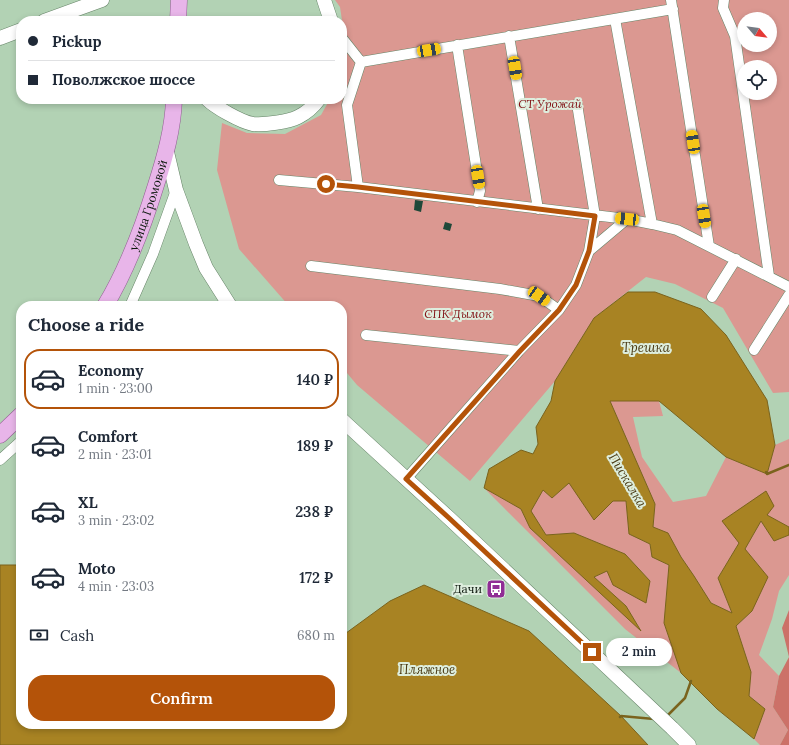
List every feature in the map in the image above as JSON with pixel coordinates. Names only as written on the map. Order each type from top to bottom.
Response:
[{"type":"main road","points":[[58,16],[102,0]]},
{"type":"main road","points":[[178,16],[179,0]]},
{"type":"main road","points":[[324,0],[330,16]]},
{"type":"main road","points":[[0,38],[16,32]]},
{"type":"main road","name":"улица Громовой","points":[[108,301],[120,281],[146,220],[167,152],[173,104]]},
{"type":"main road","points":[[214,104],[232,116],[252,124],[276,123],[298,117],[315,104]]},
{"type":"main road","points":[[167,152],[176,190],[206,268],[227,301]]},
{"type":"main road","points":[[0,435],[16,420]]},
{"type":"main road","points":[[347,425],[455,523],[689,745]]},
{"type":"street","points":[[724,0],[723,8],[735,36],[769,276]]},
{"type":"street","points":[[361,62],[615,18],[672,4],[708,246]]},
{"type":"street","points":[[615,18],[652,224]]},
{"type":"street","points":[[509,36],[538,209]]},
{"type":"street","points":[[347,44],[361,62]]},
{"type":"street","points":[[457,46],[480,191],[477,202]]},
{"type":"street","points":[[358,187],[347,105],[361,62]]},
{"type":"street","points":[[406,479],[520,351],[559,310],[576,285],[589,251],[595,216],[577,104]]},
{"type":"street","points":[[278,180],[358,187],[627,219],[652,224],[677,230],[789,287]]},
{"type":"street","points":[[132,301],[153,254],[176,190]]},
{"type":"street","points":[[589,251],[627,219]]},
{"type":"street","points":[[712,297],[736,259]]},
{"type":"street","points":[[311,266],[500,289],[539,296],[559,310]]},
{"type":"street","points":[[754,350],[789,295]]},
{"type":"street","points":[[366,335],[520,351]]},
{"type":"street","points":[[0,460],[16,446]]},
{"type":"green space","points":[[335,0],[789,0],[789,392],[773,393],[723,308],[675,284],[646,277],[594,318],[555,381],[470,481],[357,385],[347,373],[347,301],[285,301],[239,249],[217,170],[222,123],[247,133],[285,134],[321,115],[327,104],[347,104],[347,16],[341,16],[340,7]]},
{"type":"green space","points":[[610,401],[659,401],[663,416],[633,417],[642,457],[673,502],[706,496],[726,457],[767,474],[775,445],[789,439],[789,527],[767,515],[739,543],[718,578],[732,613],[711,603],[668,534],[653,527],[655,504]]},
{"type":"green space","points":[[569,483],[613,501],[626,501],[629,534],[650,544],[652,557],[669,565],[664,623],[681,673],[625,629],[484,488],[521,509],[530,528],[640,629],[626,606],[594,577],[607,571],[646,603],[650,581],[625,554],[574,533],[546,535],[531,511],[543,490],[552,498]]},
{"type":"green space","points":[[761,521],[774,541],[789,535],[789,575],[779,591],[772,619],[759,655],[779,676],[773,707],[788,730],[780,745],[760,745],[754,739],[765,709],[749,696],[751,672],[736,626],[752,611],[745,549]]},
{"type":"shaded area","points":[[789,610],[789,657],[782,628]]},
{"type":"shaded area","points":[[789,657],[789,745],[780,745],[788,730],[773,707],[779,676]]},
{"type":"water","name":"Трешка","points":[[628,292],[655,292],[701,309],[726,335],[767,400],[775,445],[767,474],[726,457],[659,401],[610,401],[655,504],[653,527],[668,533],[681,557],[711,603],[732,613],[718,578],[739,543],[722,521],[766,491],[774,506],[767,515],[789,527],[789,535],[774,541],[761,521],[745,549],[768,577],[752,611],[736,626],[751,672],[749,696],[765,709],[754,739],[717,709],[681,673],[664,623],[669,565],[652,557],[650,544],[629,534],[626,501],[613,501],[594,520],[569,483],[552,498],[543,490],[531,511],[546,535],[574,533],[625,554],[650,581],[646,603],[613,585],[607,571],[594,577],[626,606],[641,631],[530,528],[521,509],[484,488],[489,469],[521,450],[533,454],[538,444],[536,427],[551,401],[555,381],[594,318]]},
{"type":"water","name":"Пляжное","points":[[0,565],[16,565],[16,729],[347,729],[347,632],[390,601],[424,585],[529,631],[621,716],[648,745],[0,745]]},
{"type":"building","points":[[415,200],[423,201],[421,212],[414,210]]},
{"type":"building","points":[[445,222],[452,224],[450,231],[443,229]]},
{"type":"waterway","name":"Пискалка","points":[[766,472],[767,474],[789,465]]},
{"type":"waterway","name":"Пискалка","points":[[666,717],[685,698],[691,681]]},
{"type":"waterway","name":"Пискалка","points":[[620,717],[654,719]]},
{"type":"place","name":"Дачи","points":[[496,589]]},
{"type":"route","points":[[326,184],[595,216],[589,251],[576,285],[559,310],[451,426],[406,479],[592,652]]},
{"type":"park label","name":"СТ Урожай","points":[[550,104]]},
{"type":"park label","name":"СПК Дымок","points":[[458,314]]}]
